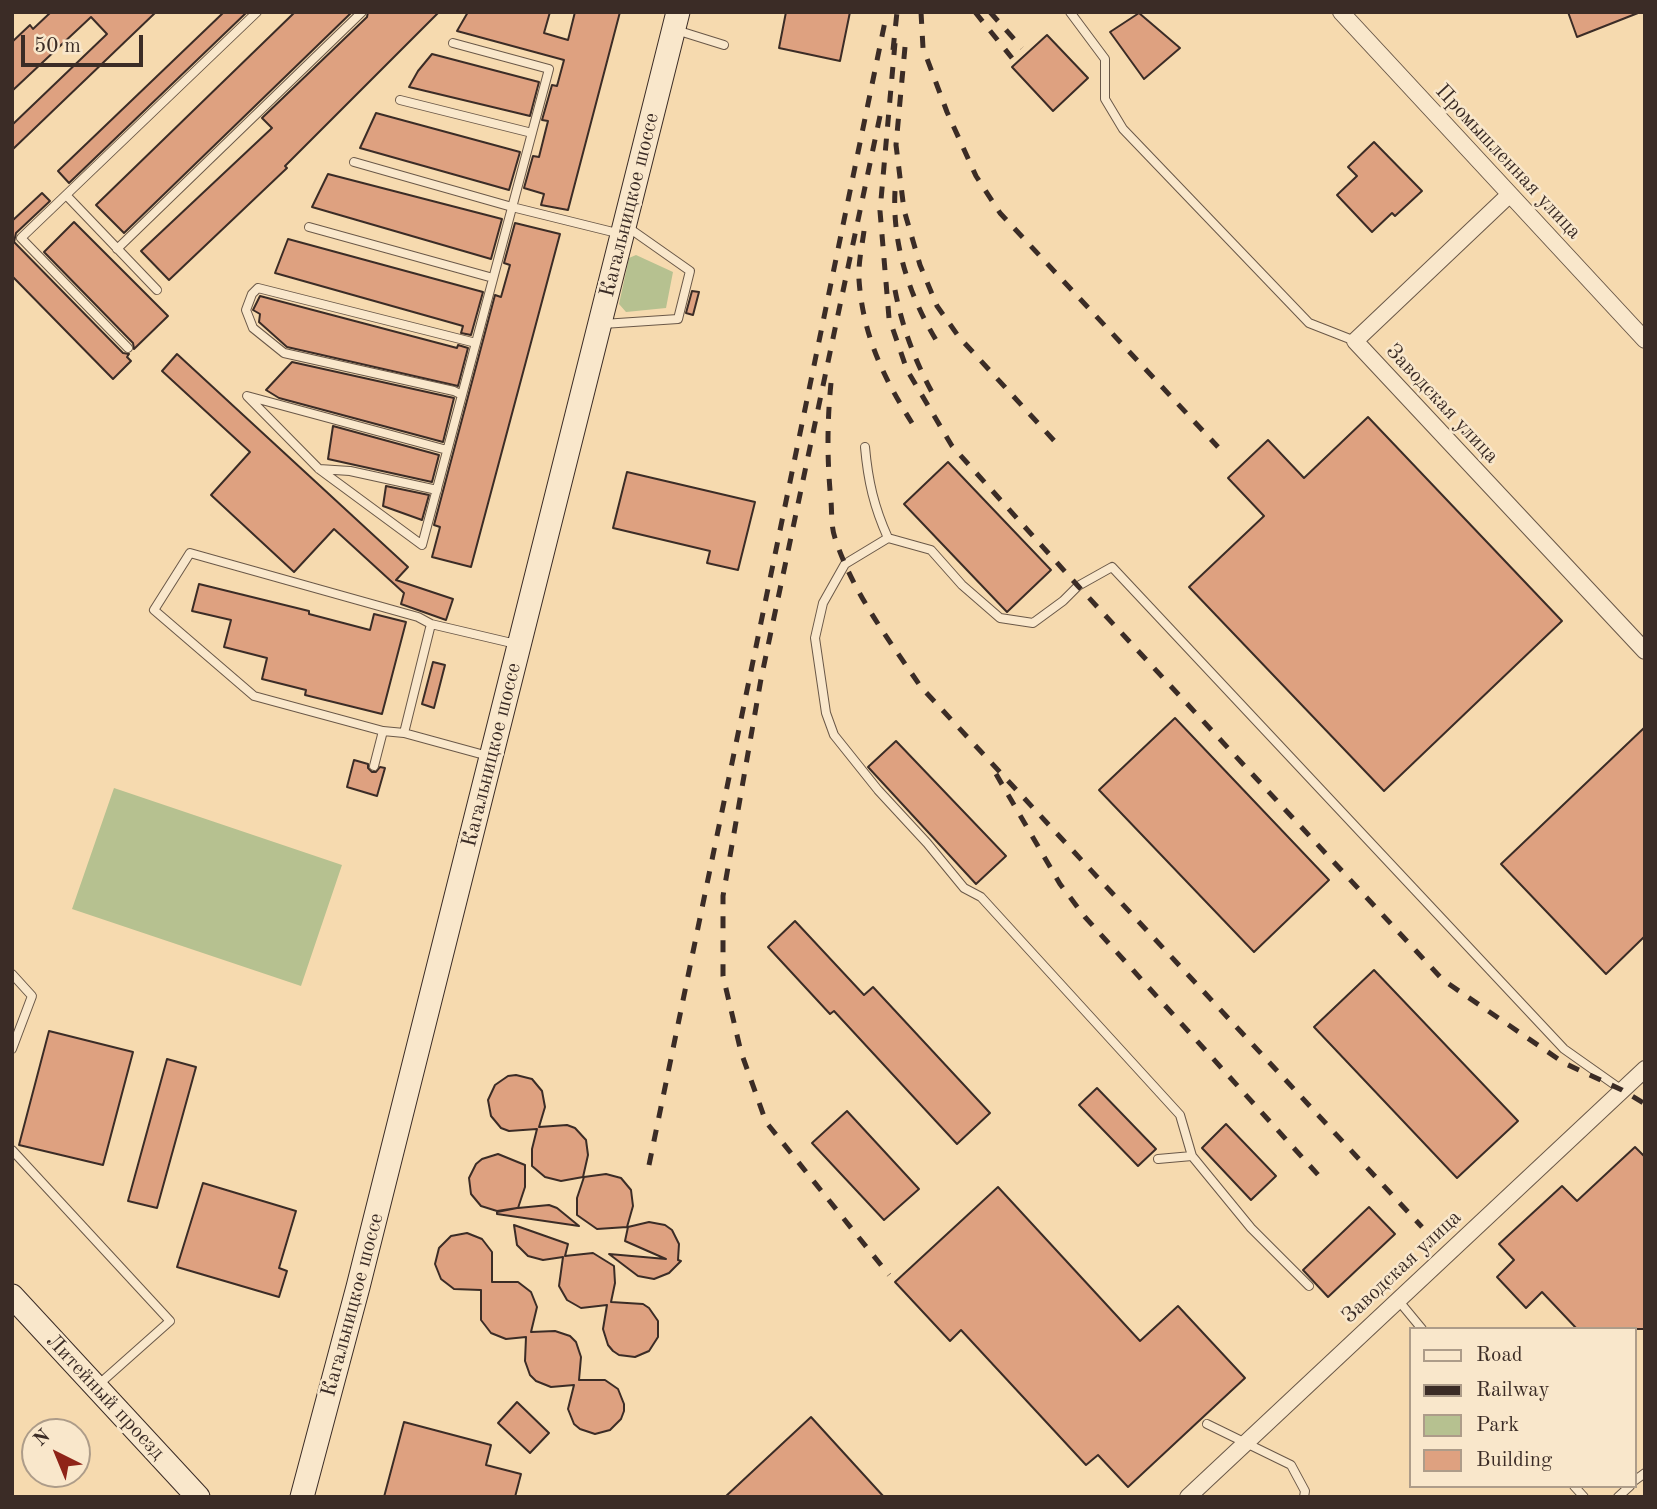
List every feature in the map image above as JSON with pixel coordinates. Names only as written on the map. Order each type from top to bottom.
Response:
[{"type":"main road","name":"Кагальницкое шоссе","points":[[302,1497],[358,1287],[676,21]]},
{"type":"main road","name":"Литейный проезд","points":[[12,1296],[198,1497]]},
{"type":"street","name":"Промышленная улица","points":[[1341,12],[1645,340]]},
{"type":"street","name":"Заводская улица","points":[[1509,195],[1355,341],[1645,651]]},
{"type":"street","name":"Заводская улица","points":[[1188,1497],[1645,1069]]},
{"type":"lane","points":[[128,348],[21,238],[257,12]]},
{"type":"lane","points":[[117,249],[362,12]]},
{"type":"lane","points":[[1070,12],[1105,58],[1105,99],[1123,129],[1309,323],[1355,341]]},
{"type":"lane","points":[[676,21],[724,45]]},
{"type":"lane","points":[[447,450],[247,396],[319,469],[422,545],[549,69],[453,43]]},
{"type":"lane","points":[[400,100],[532,133]]},
{"type":"lane","points":[[354,162],[512,207],[624,229],[690,271],[678,319],[600,324]]},
{"type":"lane","points":[[66,194],[157,290]]},
{"type":"lane","points":[[309,227],[493,278]]},
{"type":"lane","points":[[462,395],[284,353],[253,328],[246,310],[252,294],[258,288],[476,343]]},
{"type":"lane","points":[[866,447],[868,482],[888,538]]},
{"type":"lane","points":[[319,469],[350,471],[437,490]]},
{"type":"lane","points":[[1309,1286],[1251,1228],[1192,1156],[1180,1115],[981,897],[964,888],[834,736],[826,712],[815,639],[822,603],[845,564],[888,538],[931,550],[962,585],[1000,618],[1033,623],[1078,586],[1112,567],[1564,1049],[1622,1090]]},
{"type":"lane","points":[[491,756],[404,733],[383,731],[254,696],[154,610],[190,553],[418,617],[431,624],[519,645]]},
{"type":"lane","points":[[404,733],[431,624]]},
{"type":"lane","points":[[374,766],[383,731]]},
{"type":"lane","points":[[12,974],[32,996],[12,1049]]},
{"type":"lane","points":[[12,1150],[170,1321],[96,1387]]},
{"type":"lane","points":[[1158,1159],[1192,1156]]},
{"type":"lane","points":[[1398,1300],[1420,1327]]},
{"type":"lane","points":[[1207,1424],[1291,1465],[1305,1491],[1304,1497]]},
{"type":"green space","points":[[636,255],[673,272],[666,308],[626,312],[619,304],[629,258]]},
{"type":"green space","points":[[114,788],[342,865],[301,986],[72,909]]},
{"type":"building","points":[[51,12],[156,12],[12,150],[12,125],[107,34],[91,17],[12,91],[12,42],[30,25],[33,29]]},
{"type":"building","points":[[224,12],[247,12],[69,183],[58,171]]},
{"type":"building","points":[[295,12],[352,12],[124,233],[96,205]]},
{"type":"building","points":[[368,12],[439,12],[285,166],[287,168],[169,280],[141,251],[272,128],[262,118],[367,17]]},
{"type":"building","points":[[468,12],[550,12],[544,33],[568,40],[575,12],[620,12],[568,210],[541,205],[544,194],[524,188],[533,156],[539,157],[548,121],[542,120],[552,85],[557,86],[564,60],[457,31]]},
{"type":"building","points":[[786,12],[850,12],[840,61],[779,48]]},
{"type":"building","points":[[1568,12],[1638,12],[1638,13],[1577,37]]},
{"type":"building","points":[[1139,13],[1180,48],[1144,79],[1110,32]]},
{"type":"building","points":[[1047,35],[1088,78],[1053,111],[1012,67]]},
{"type":"building","points":[[432,54],[539,82],[530,116],[409,87]]},
{"type":"building","points":[[376,113],[520,152],[509,190],[360,148]]},
{"type":"building","points":[[1374,142],[1422,191],[1395,216],[1392,213],[1372,232],[1337,195],[1357,176],[1348,167]]},
{"type":"building","points":[[328,174],[502,219],[491,259],[312,207]]},
{"type":"building","points":[[42,193],[50,201],[16,233],[14,242],[123,353],[129,354],[127,357],[131,361],[113,379],[12,276],[12,221]]},
{"type":"building","points":[[74,222],[168,316],[134,349],[133,343],[44,252]]},
{"type":"building","points":[[515,223],[560,234],[471,567],[432,557],[440,527],[434,525],[495,295],[501,297],[510,265],[504,263]]},
{"type":"building","points":[[288,239],[483,292],[471,335],[461,333],[463,326],[275,273]]},
{"type":"building","points":[[692,291],[699,292],[693,315],[686,313]]},
{"type":"building","points":[[260,296],[457,348],[458,345],[468,348],[458,386],[287,347],[259,322],[260,314],[253,310]]},
{"type":"building","points":[[177,354],[408,567],[396,580],[453,599],[446,620],[401,604],[404,593],[334,529],[294,572],[211,495],[250,452],[162,371]]},
{"type":"building","points":[[292,362],[454,398],[443,442],[279,398],[266,390]]},
{"type":"building","points":[[1368,417],[1562,621],[1384,791],[1189,587],[1264,516],[1228,478],[1268,440],[1304,478]]},
{"type":"building","points":[[333,426],[439,455],[432,482],[328,459]]},
{"type":"building","points":[[948,462],[1051,570],[1007,612],[904,504]]},
{"type":"building","points":[[627,472],[755,502],[738,570],[707,563],[710,551],[613,528]]},
{"type":"building","points":[[386,486],[429,495],[422,520],[383,506]]},
{"type":"building","points":[[199,584],[309,611],[309,614],[370,630],[374,614],[406,622],[382,714],[305,695],[306,690],[262,679],[267,658],[224,647],[231,620],[192,611]]},
{"type":"building","points":[[433,662],[445,665],[434,708],[422,704]]},
{"type":"building","points":[[1175,718],[1329,880],[1254,952],[1099,790]]},
{"type":"building","points":[[1645,727],[1645,936],[1606,974],[1501,864]]},
{"type":"building","points":[[896,741],[1006,856],[976,884],[868,767]]},
{"type":"building","points":[[354,760],[368,764],[372,772],[376,772],[380,767],[385,768],[377,796],[347,787]]},
{"type":"building","points":[[795,921],[864,995],[873,987],[990,1113],[957,1144],[834,1011],[830,1014],[768,947]]},
{"type":"building","points":[[1374,970],[1518,1121],[1457,1178],[1314,1027]]},
{"type":"building","points":[[49,1031],[133,1052],[103,1165],[19,1145]]},
{"type":"building","points":[[167,1059],[196,1067],[157,1208],[128,1201]]},
{"type":"building","points":[[508,1076],[532,1079],[542,1091],[545,1107],[539,1127],[567,1125],[575,1128],[586,1140],[588,1155],[583,1177],[561,1181],[545,1177],[532,1166],[532,1149],[537,1129],[509,1131],[501,1128],[491,1116],[488,1100],[495,1085]]},
{"type":"building","points":[[1097,1088],[1156,1149],[1138,1166],[1079,1105]]},
{"type":"building","points":[[847,1111],[919,1189],[884,1220],[812,1143]]},
{"type":"building","points":[[1226,1124],[1276,1176],[1251,1200],[1202,1148]]},
{"type":"building","points":[[1635,1147],[1645,1157],[1645,1329],[1575,1327],[1542,1292],[1526,1308],[1497,1277],[1514,1260],[1499,1244],[1562,1186],[1577,1201]]},
{"type":"building","points":[[498,1154],[525,1165],[525,1187],[518,1208],[549,1205],[557,1208],[579,1226],[497,1214],[517,1208],[497,1211],[481,1206],[471,1194],[469,1178],[476,1164],[482,1159]]},
{"type":"building","points":[[606,1174],[621,1178],[631,1190],[633,1206],[627,1227],[597,1229],[577,1215],[577,1198],[584,1177]]},
{"type":"building","points":[[203,1183],[296,1211],[279,1268],[287,1271],[279,1297],[177,1267]]},
{"type":"building","points":[[998,1187],[1140,1341],[1178,1306],[1245,1378],[1128,1487],[1098,1455],[1086,1465],[961,1330],[950,1341],[895,1282]]},
{"type":"building","points":[[1369,1207],[1395,1234],[1328,1297],[1303,1270]]},
{"type":"building","points":[[649,1222],[665,1225],[672,1230],[679,1244],[678,1260],[681,1261],[669,1273],[654,1279],[638,1276],[609,1254],[666,1259],[625,1241],[628,1227]]},
{"type":"building","points":[[514,1225],[568,1244],[565,1256],[593,1253],[614,1266],[615,1283],[611,1302],[643,1304],[658,1321],[658,1337],[649,1351],[635,1357],[619,1355],[613,1351],[603,1329],[607,1305],[581,1308],[567,1300],[559,1286],[563,1257],[543,1260],[528,1256],[517,1245]]},
{"type":"building","points":[[467,1233],[482,1239],[492,1252],[492,1282],[518,1282],[531,1292],[537,1307],[531,1332],[555,1331],[570,1336],[576,1342],[581,1357],[579,1380],[605,1380],[618,1389],[624,1411],[621,1419],[610,1430],[595,1434],[574,1424],[568,1409],[574,1385],[551,1387],[536,1381],[530,1375],[525,1361],[526,1337],[506,1339],[491,1333],[481,1320],[481,1290],[454,1289],[441,1279],[435,1264],[439,1248],[451,1236]]},
{"type":"building","points":[[517,1402],[549,1433],[530,1453],[498,1423]]},
{"type":"building","points":[[811,1417],[884,1497],[725,1497]]},
{"type":"building","points":[[404,1422],[491,1445],[486,1465],[521,1474],[515,1497],[384,1497]]},
{"type":"railway","points":[[649,1165],[887,12]]},
{"type":"railway","points":[[893,50],[897,12]]},
{"type":"railway","points":[[921,12],[923,48],[947,112],[976,176],[1000,213],[1218,447]]},
{"type":"railway","points":[[975,12],[1012,58]]},
{"type":"railway","points":[[990,12],[1022,48]]},
{"type":"railway","points":[[895,43],[880,211],[889,318],[907,370],[952,446],[1443,980],[1564,1063],[1622,1090],[1645,1104]]},
{"type":"railway","points":[[905,47],[896,145],[904,210],[920,265],[937,306],[959,337],[1059,446]]},
{"type":"railway","points":[[880,116],[761,679],[723,896],[723,976],[741,1052],[766,1122],[889,1275]]},
{"type":"railway","points":[[895,191],[900,253],[912,292],[941,348]]},
{"type":"railway","points":[[864,231],[859,274],[865,319],[876,355],[912,423]]},
{"type":"railway","points":[[895,290],[910,344],[933,394]]},
{"type":"railway","points":[[831,383],[828,457],[834,534],[862,597],[921,687],[1422,1227]]},
{"type":"railway","points":[[996,774],[1060,884],[1085,917],[1320,1177]]}]
